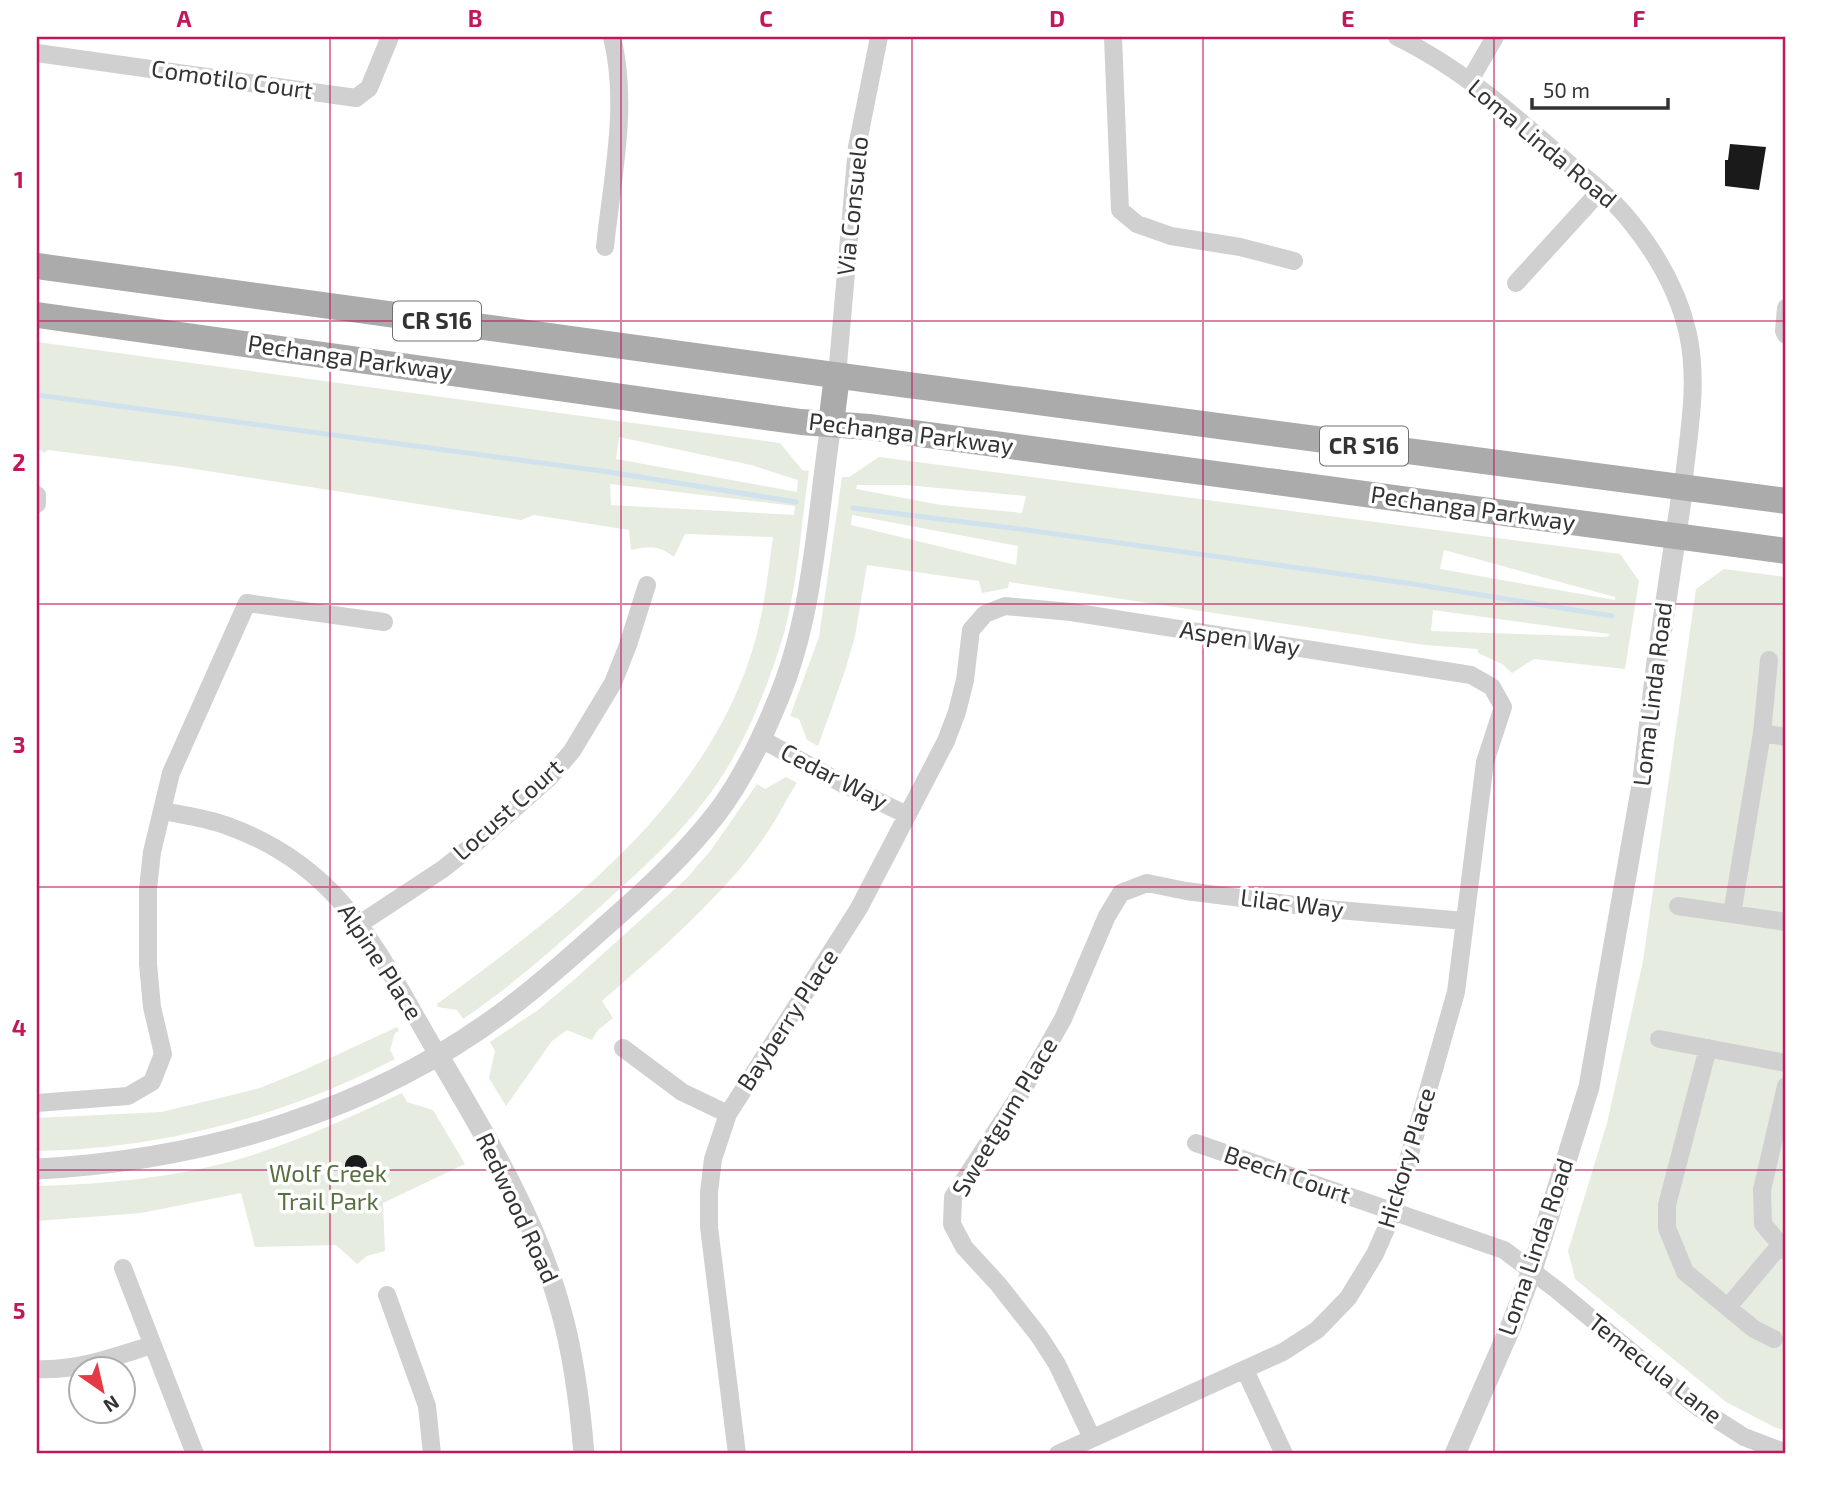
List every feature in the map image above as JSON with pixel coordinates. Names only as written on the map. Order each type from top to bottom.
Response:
[{"type":"main road","name":"Pechanga Parkway","points":[[37,267],[1786,501]]},
{"type":"main road","name":"Pechanga Parkway","points":[[37,315],[1786,551]]},
{"type":"main road","points":[[831,424],[837,376]]},
{"type":"street","name":"Comotilo Court","points":[[37,52],[356,98],[369,88],[390,37]]},
{"type":"street","points":[[605,247],[619,119],[617,59],[611,37]]},
{"type":"street","name":"Via Consuelo","points":[[837,376],[857,148],[879,37]]},
{"type":"street","points":[[1113,37],[1120,210],[1136,224],[1171,236],[1240,247],[1294,261]]},
{"type":"street","name":"Loma Linda Road","points":[[1397,37],[1470,80],[1629,219],[1657,258],[1675,294],[1687,331],[1693,366],[1693,406],[1643,779],[1589,1087],[1532,1270],[1511,1326],[1455,1454]]},
{"type":"street","points":[[1470,80],[1495,37]]},
{"type":"street","points":[[1516,283],[1600,191]]},
{"type":"street","points":[[1786,308],[1783,331],[1786,335]]},
{"type":"street","points":[[37,1169],[97,1165],[164,1156],[231,1141],[287,1124],[346,1101],[438,1055],[508,1009],[629,905],[675,860],[717,813],[742,775],[779,699],[808,599],[831,424]]},
{"type":"street","points":[[37,495],[37,504]]},
{"type":"street","name":"Locust Court","points":[[360,923],[443,869],[550,777],[572,751],[613,683],[647,585]]},
{"type":"street","points":[[37,1103],[128,1096],[152,1082],[163,1054],[152,1007],[148,964],[148,889],[152,852],[171,773],[247,603],[384,622]]},
{"type":"street","name":"Aspen Way","points":[[985,614],[1005,606],[1071,612],[1471,675],[1492,687]]},
{"type":"street","name":"Bayberry Place","points":[[737,1454],[709,1227],[713,1159],[728,1114],[853,918],[946,741],[965,680],[971,630],[985,614]]},
{"type":"street","points":[[1732,914],[1762,733],[1769,660]]},
{"type":"street","name":"Hickory Place","points":[[1058,1454],[1283,1352],[1317,1330],[1349,1298],[1375,1254],[1393,1213],[1456,992],[1485,762],[1503,707],[1492,687]]},
{"type":"street","points":[[1762,733],[1786,737]]},
{"type":"street","name":"Cedar Way","points":[[761,739],[907,815]]},
{"type":"street","name":"Alpine Place","points":[[163,811],[223,824],[270,844],[298,861],[323,882],[360,923],[438,1055]]},
{"type":"street","name":"Lilac Way","points":[[1121,893],[1147,883],[1186,891],[1327,909],[1465,921]]},
{"type":"street","name":"Sweetgum Place","points":[[1092,1438],[1057,1364],[1039,1336],[998,1284],[964,1247],[952,1224],[953,1197],[1020,1093],[1063,1019],[1107,916],[1121,893]]},
{"type":"street","points":[[1678,906],[1786,922]]},
{"type":"street","points":[[1659,1039],[1786,1063]]},
{"type":"street","points":[[623,1048],[682,1092],[728,1114]]},
{"type":"street","points":[[1708,1048],[1667,1205],[1667,1228],[1685,1272],[1754,1329],[1774,1339]]},
{"type":"street","name":"Redwood Road","points":[[438,1055],[494,1151],[541,1250],[560,1307],[574,1367],[584,1454]]},
{"type":"street","points":[[1728,1307],[1784,1247],[1763,1224],[1762,1190],[1786,1086]]},
{"type":"street","name":"Beech Court","points":[[1196,1143],[1504,1250],[1532,1270]]},
{"type":"street","points":[[123,1268],[195,1454]]},
{"type":"street","name":"Temecula Lane","points":[[1532,1270],[1699,1408],[1744,1437],[1786,1453]]},
{"type":"street","points":[[387,1295],[427,1406],[432,1454]]},
{"type":"street","points":[[37,1368],[95,1363],[152,1345]]},
{"type":"street","points":[[1245,1370],[1284,1454]]},
{"type":"green space","points":[[37,342],[780,443],[802,470],[809,471],[796,573],[784,633],[754,715],[724,773],[687,822],[646,865],[534,965],[463,1019],[457,1010],[438,1007],[437,1004],[539,927],[635,840],[676,792],[712,740],[741,683],[760,621],[773,537],[685,534],[674,557],[654,548],[631,550],[629,530],[534,515],[521,520],[182,467],[48,450],[44,453],[37,447]],"holes":[[[619,437],[751,465],[798,480],[797,492],[616,459]],[[610,484],[795,506],[794,515],[611,505]]]},
{"type":"green space","points":[[879,457],[1620,554],[1639,581],[1625,669],[1534,659],[1512,673],[1502,664],[1478,653],[1478,649],[1425,645],[1009,582],[1008,588],[982,593],[979,581],[867,565],[855,636],[818,746],[807,740],[799,719],[790,716],[819,637],[842,477],[849,477]],"holes":[[[857,485],[905,485],[1026,496],[1022,513],[941,505],[856,489]],[[852,515],[1018,546],[1016,565],[851,525]],[[1444,550],[1615,597],[1615,600],[1440,569]],[[1433,610],[1609,634],[1608,637],[1431,631]]]},
{"type":"green space","points":[[1724,569],[1786,577],[1786,1430],[1776,1428],[1726,1402],[1575,1279],[1568,1251],[1607,1123],[1643,961],[1696,589]]},
{"type":"green space","points":[[786,777],[797,783],[747,861],[687,924],[602,1001],[613,1018],[598,1030],[592,1040],[567,1030],[552,1041],[506,1106],[489,1078],[495,1051],[490,1042],[538,1010],[687,878],[711,850],[757,784],[765,789]]},
{"type":"green space","points":[[397,1027],[399,1031],[395,1033],[390,1050],[395,1059],[310,1097],[266,1113],[221,1126],[130,1144],[37,1151],[37,1118],[161,1112],[260,1088]]},
{"type":"green space","name":"Wolf Creek Trail Park","points":[[402,1093],[407,1102],[433,1110],[465,1164],[383,1203],[385,1251],[367,1256],[357,1264],[336,1245],[255,1247],[241,1193],[141,1213],[37,1221],[37,1186],[146,1178],[227,1163],[310,1134]]},
{"type":"building","points":[[1730,144],[1766,147],[1759,190],[1725,186],[1725,160],[1728,160]]},
{"type":"building","points":[[352,1155],[360,1155],[367,1162],[367,1170],[360,1177],[352,1177],[345,1170],[345,1162]]},
{"type":"waterway","points":[[37,395],[609,472],[796,502]]},
{"type":"waterway","points":[[853,508],[1413,584],[1612,616]]}]
